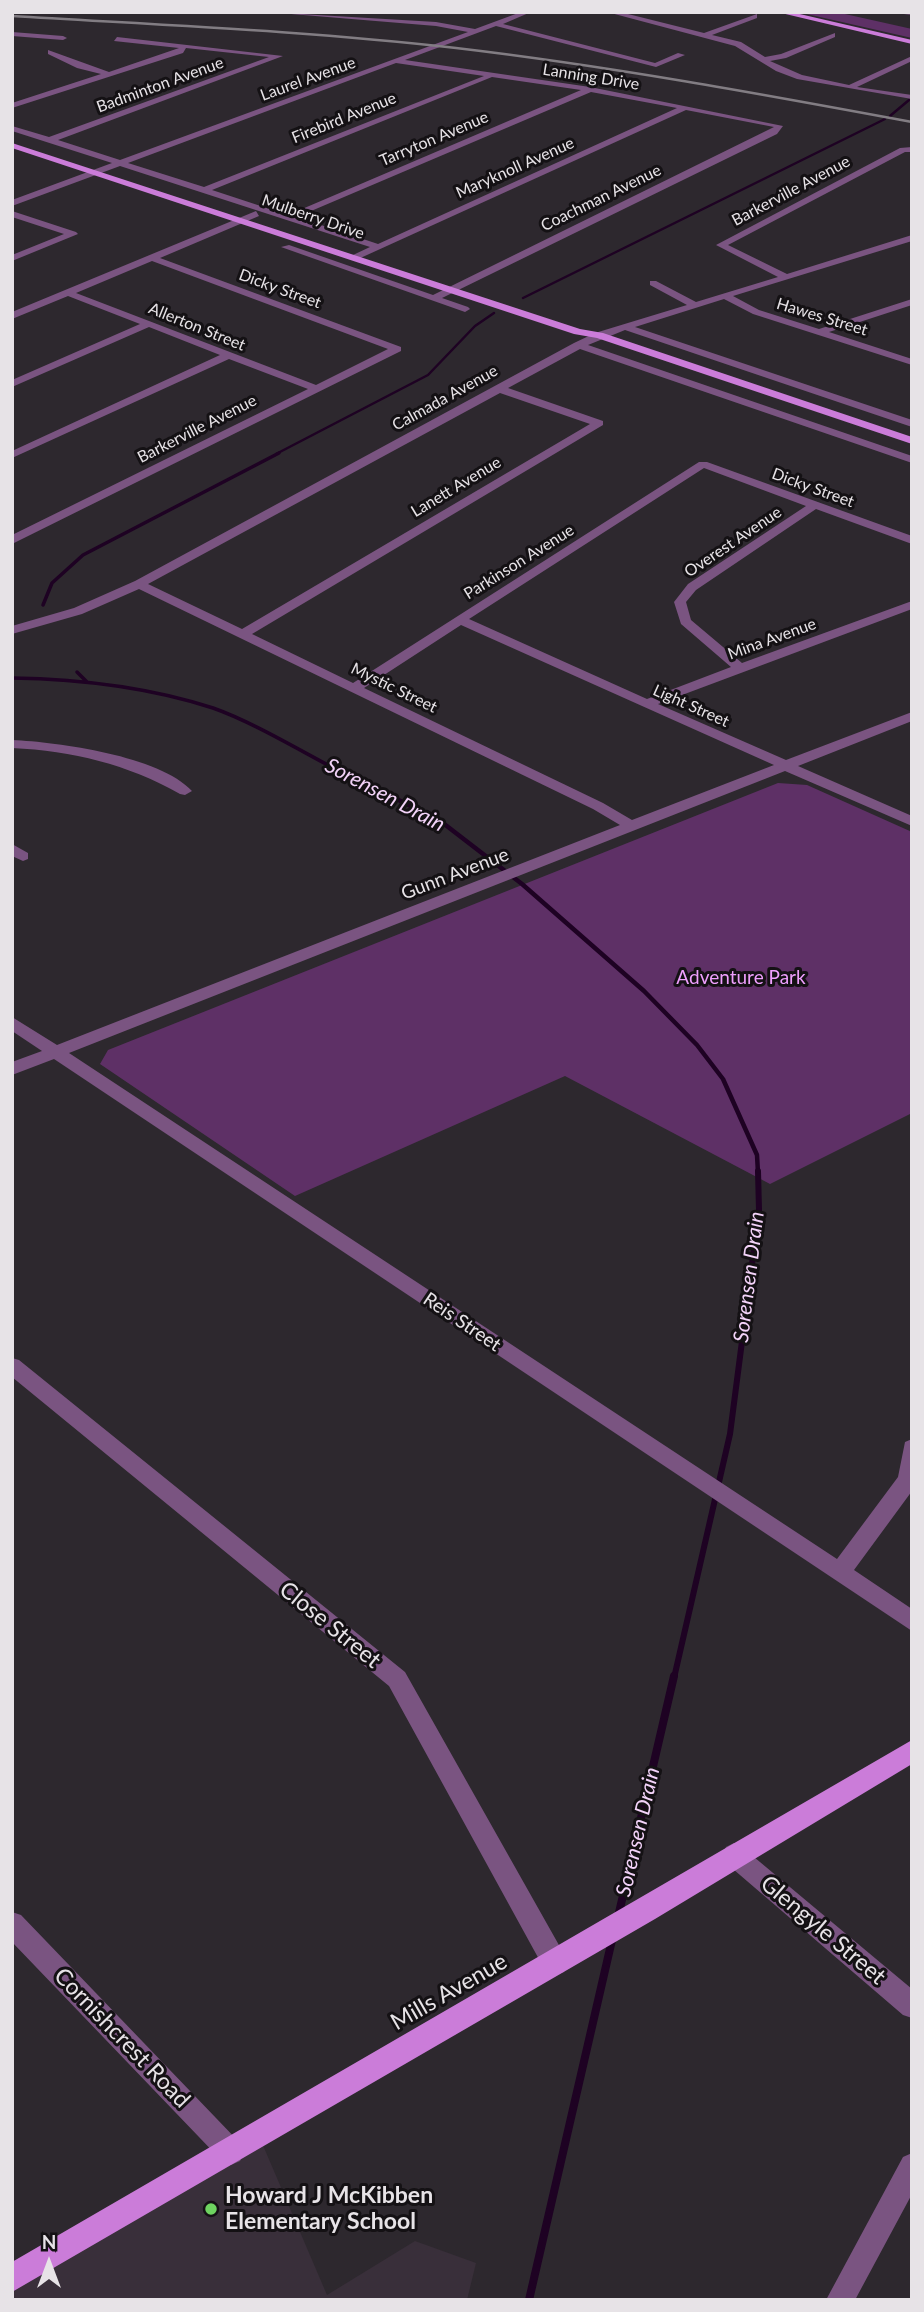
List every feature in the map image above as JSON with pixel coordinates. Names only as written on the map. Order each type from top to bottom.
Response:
[{"type":"main road","points":[[780,12],[912,42]]},
{"type":"main road","name":"Mulberry Drive","points":[[12,136],[256,214],[368,252],[578,332],[599,335],[912,441]]},
{"type":"main road","name":"Mulberry Drive","points":[[12,145],[356,257],[454,286]]},
{"type":"main road","name":"Mills Avenue","points":[[12,2278],[646,1910],[912,1751]]},
{"type":"street","points":[[270,12],[342,14],[436,24],[476,32]]},
{"type":"street","name":"Laurel Avenue","points":[[12,203],[528,12]]},
{"type":"street","points":[[610,12],[738,44],[777,68],[799,77],[912,97]]},
{"type":"street","points":[[630,17],[643,12]]},
{"type":"street","points":[[704,36],[754,16]]},
{"type":"street","points":[[496,24],[656,65],[681,55]]},
{"type":"street","points":[[12,34],[64,38]]},
{"type":"street","points":[[766,59],[783,56],[832,35]]},
{"type":"street","points":[[117,39],[184,46]]},
{"type":"street","points":[[12,106],[113,75],[180,51],[184,46]]},
{"type":"street","name":"Badminton Avenue","points":[[50,140],[279,56],[184,46]]},
{"type":"street","points":[[51,52],[80,66],[113,75]]},
{"type":"street","points":[[852,86],[912,58]]},
{"type":"street","name":"Lanning Drive","points":[[396,61],[590,89],[779,126]]},
{"type":"street","points":[[766,69],[777,68]]},
{"type":"street","name":"Firebird Avenue","points":[[207,189],[492,76]]},
{"type":"street","name":"Tarryton Avenue","points":[[290,217],[590,89]]},
{"type":"street","name":"Maryknoll Avenue","points":[[356,257],[687,107]]},
{"type":"street","name":"Coachman Avenue","points":[[436,297],[774,132],[779,126]]},
{"type":"street","points":[[12,128],[207,189],[379,247]]},
{"type":"street","name":"Barkerville Avenue","points":[[786,277],[721,245],[907,150]]},
{"type":"street","points":[[12,214],[74,234],[12,258]]},
{"type":"street","points":[[12,316],[256,214]]},
{"type":"street","name":"Calmada Avenue","points":[[12,630],[78,611],[139,584],[599,335],[912,238]]},
{"type":"street","points":[[286,247],[465,309]]},
{"type":"street","name":"Dicky Street","points":[[152,258],[397,349]]},
{"type":"street","points":[[653,283],[695,305]]},
{"type":"street","name":"Allerton Street","points":[[69,293],[314,388]]},
{"type":"street","name":"Hawes Street","points":[[725,296],[756,313],[912,362]]},
{"type":"street","points":[[819,332],[912,302]]},
{"type":"street","points":[[12,384],[148,324]]},
{"type":"street","points":[[625,327],[912,424]]},
{"type":"street","points":[[578,345],[912,460]]},
{"type":"street","name":"Barkerville Avenue","points":[[12,540],[397,349]]},
{"type":"street","points":[[12,455],[226,356]]},
{"type":"street","name":"Lanett Avenue","points":[[240,635],[599,423],[500,388]]},
{"type":"street","name":"Dicky Street","points":[[703,464],[912,540]]},
{"type":"street","name":"Parkinson Avenue","points":[[354,688],[457,619],[703,464]]},
{"type":"street","name":"Overest Avenue","points":[[741,669],[685,621],[680,602],[692,587],[815,505]]},
{"type":"street","name":"Mystic Street","points":[[139,584],[598,806],[633,827]]},
{"type":"street","name":"Mina Avenue","points":[[645,704],[912,605]]},
{"type":"street","name":"Light Street","points":[[457,619],[912,822]]},
{"type":"street","name":"Gunn Avenue","points":[[12,1069],[912,716]]},
{"type":"street","points":[[12,744],[73,749],[116,758],[153,771],[185,791]]},
{"type":"street","name":"Reis Street","points":[[12,1023],[58,1051],[690,1474],[841,1571],[912,1621]]},
{"type":"street","name":"Close Street","points":[[12,1366],[397,1679],[562,1958]]},
{"type":"street","points":[[841,1571],[908,1480],[912,1447]]},
{"type":"street","name":"Glengyle Street","points":[[734,1855],[912,2006]]},
{"type":"street","name":"Cornishcrest Road","points":[[12,1924],[231,2152]]},
{"type":"street","points":[[839,2300],[912,2166]]},
{"type":"shaded area","name":"Howard J McKibben Elementary School","points":[[259,2136],[327,2295],[415,2241],[476,2263],[467,2300],[12,2300],[12,2278]]},
{"type":"green space","points":[[798,12],[836,12],[912,29],[912,38]]},
{"type":"green space","name":"Adventure Park","points":[[778,783],[807,785],[912,832],[912,1113],[770,1184],[565,1076],[295,1196],[100,1064],[108,1050]]},
{"type":"waterway","points":[[890,116],[909,100]]},
{"type":"waterway","points":[[523,298],[885,119]]},
{"type":"waterway","points":[[276,454],[428,375],[475,326],[494,313]]},
{"type":"waterway","points":[[43,605],[52,583],[83,555],[279,453]]},
{"type":"waterway","points":[[77,672],[87,682]]},
{"type":"waterway","name":"Sorensen Drain","points":[[12,678],[114,686],[213,708],[245,721],[343,773]]},
{"type":"waterway","name":"Sorensen Drain","points":[[340,771],[439,820],[522,884],[644,991],[697,1045],[723,1079],[757,1155],[758,1173]]},
{"type":"waterway","name":"Sorensen Drain","points":[[674,1678],[730,1434],[759,1210],[758,1171]]},
{"type":"waterway","name":"Sorensen Drain","points":[[618,1917],[674,1676]]},
{"type":"waterway","name":"Sorensen Drain","points":[[529,2300],[612,1940]]},
{"type":"railway","points":[[12,16],[290,33],[456,48],[628,72],[912,122]]},
{"type":"place","name":"Howard J McKibben Elementary School","points":[[211,2209]]}]
